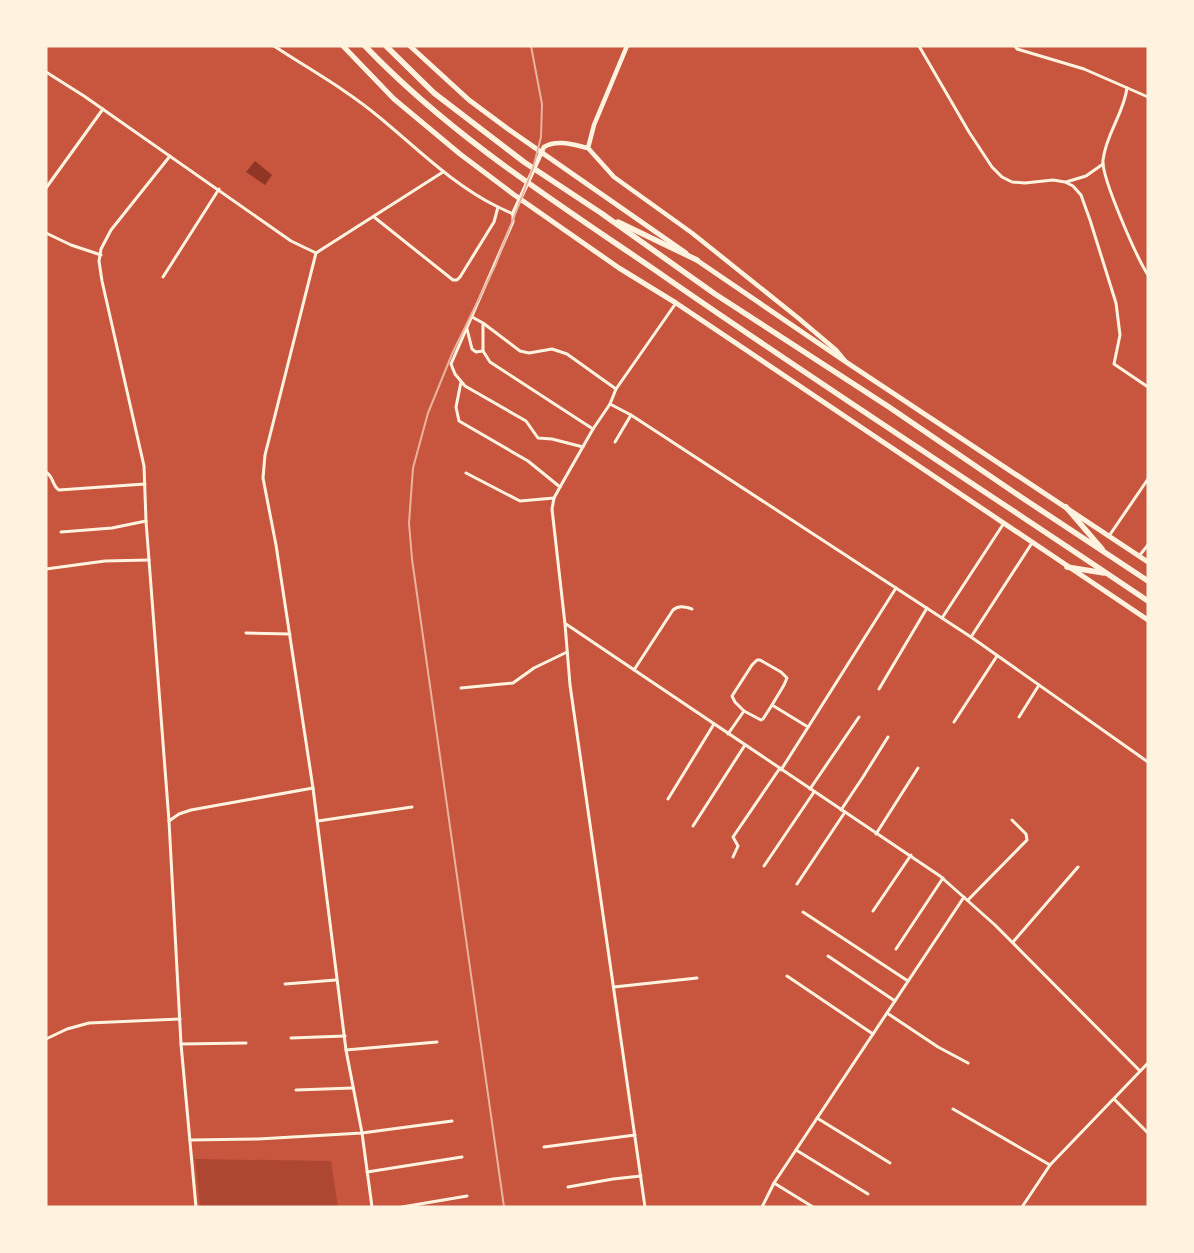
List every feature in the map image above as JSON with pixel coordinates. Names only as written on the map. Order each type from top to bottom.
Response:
[{"type":"highway","points":[[365,46],[397,79],[436,113],[518,176],[760,343],[1148,601]]},
{"type":"highway","points":[[386,46],[434,92],[524,162],[601,213],[715,294],[889,407],[1148,581]]},
{"type":"highway","points":[[601,213],[697,260]]},
{"type":"highway","points":[[1066,507],[1107,554]]},
{"type":"highway","points":[[1067,567],[1106,573]]},
{"type":"main road","points":[[343,46],[394,99],[426,127],[513,194],[619,268],[676,303],[804,391],[1148,620]]},
{"type":"main road","points":[[410,46],[469,100],[529,144],[846,362],[1148,562]]},
{"type":"street","points":[[274,46],[379,116],[443,172],[498,207],[513,214]]},
{"type":"street","points":[[588,148],[594,125],[627,46]]},
{"type":"street","points":[[919,46],[968,132],[992,167],[1002,177],[1012,182],[1025,183],[1053,180],[1065,182],[1073,186],[1081,195],[1116,303],[1120,335],[1114,364],[1148,387]]},
{"type":"street","points":[[1015,46],[1017,49],[1084,69],[1148,97]]},
{"type":"street","points":[[46,72],[219,189],[291,241],[316,253]]},
{"type":"street","points":[[1127,88],[1125,102],[1107,143],[1103,164],[1110,190],[1130,240],[1148,274]]},
{"type":"street","points":[[46,188],[103,109]]},
{"type":"street","points":[[583,447],[552,439],[538,438],[526,421],[465,386],[452,370],[451,364],[513,222],[513,214],[544,147],[551,144],[559,143],[588,148],[614,177],[692,233],[797,317],[836,350],[846,362]]},
{"type":"street","points":[[170,156],[111,230],[101,249],[100,261],[102,281],[141,450],[145,484],[146,521],[169,820],[181,1044],[196,1207]]},
{"type":"street","points":[[1065,182],[1086,176],[1103,164]]},
{"type":"street","points":[[372,1207],[362,1133],[346,1050],[336,980],[314,788],[276,546],[263,478],[265,455],[316,253],[443,172]]},
{"type":"street","points":[[163,277],[219,189]]},
{"type":"street","points":[[374,217],[453,280],[457,280],[494,222],[498,207]]},
{"type":"street","points":[[46,233],[71,245],[100,255]]},
{"type":"street","points":[[645,1207],[570,685],[552,509],[554,498],[593,429],[610,404],[616,389],[676,303]]},
{"type":"street","points":[[472,317],[520,351],[529,353],[552,349],[567,354],[616,389]]},
{"type":"street","points":[[483,323],[484,351],[490,362],[593,429]]},
{"type":"street","points":[[467,328],[472,349],[476,352],[484,351]]},
{"type":"street","points":[[461,381],[456,407],[459,421],[528,461],[560,487]]},
{"type":"street","points":[[610,404],[631,415],[971,637],[1148,762]]},
{"type":"street","points":[[615,442],[631,415]]},
{"type":"street","points":[[46,472],[51,475],[55,487],[59,490],[145,484]]},
{"type":"street","points":[[466,473],[520,501],[554,498]]},
{"type":"street","points":[[1109,536],[1148,478]]},
{"type":"street","points":[[60,532],[112,528],[146,521]]},
{"type":"street","points":[[942,618],[1004,523]]},
{"type":"street","points":[[971,637],[1032,543]]},
{"type":"street","points":[[1139,556],[1148,545]]},
{"type":"street","points":[[46,569],[105,562],[149,560]]},
{"type":"street","points":[[734,857],[738,846],[733,837],[808,727],[896,588]]},
{"type":"street","points":[[634,670],[673,610],[676,607],[692,608]]},
{"type":"street","points":[[879,689],[927,608]]},
{"type":"street","points":[[565,624],[943,878],[1013,942],[1140,1071]]},
{"type":"street","points":[[246,633],[290,634]]},
{"type":"street","points":[[461,688],[513,683],[540,664],[568,652]]},
{"type":"street","points":[[954,722],[997,656]]},
{"type":"street","points":[[757,660],[781,672],[786,678],[772,705],[761,720],[744,711],[732,696],[757,660]]},
{"type":"street","points":[[1019,717],[1039,685]]},
{"type":"street","points":[[772,705],[808,727]]},
{"type":"street","points":[[728,734],[744,711]]},
{"type":"street","points":[[810,789],[859,718]]},
{"type":"street","points":[[668,799],[714,724]]},
{"type":"street","points":[[798,884],[888,737]]},
{"type":"street","points":[[693,826],[745,745]]},
{"type":"street","points":[[876,834],[918,768]]},
{"type":"street","points":[[169,820],[178,814],[191,810],[314,788]]},
{"type":"street","points":[[764,866],[814,792]]},
{"type":"street","points":[[318,821],[412,807]]},
{"type":"street","points":[[968,900],[1026,840],[1026,834],[1012,820]]},
{"type":"street","points":[[873,911],[911,855]]},
{"type":"street","points":[[1013,942],[1078,868]]},
{"type":"street","points":[[896,949],[943,878]]},
{"type":"street","points":[[762,1207],[774,1183],[964,896]]},
{"type":"street","points":[[804,912],[908,982]]},
{"type":"street","points":[[828,956],[895,1001]]},
{"type":"street","points":[[787,976],[873,1034]]},
{"type":"street","points":[[614,987],[697,978]]},
{"type":"street","points":[[285,984],[336,980]]},
{"type":"street","points":[[887,1013],[938,1047],[968,1063]]},
{"type":"street","points":[[46,1038],[67,1029],[89,1023],[180,1019]]},
{"type":"street","points":[[291,1038],[345,1036]]},
{"type":"street","points":[[346,1050],[437,1042]]},
{"type":"street","points":[[181,1044],[246,1043]]},
{"type":"street","points":[[1022,1207],[1050,1165],[1148,1063]]},
{"type":"street","points":[[296,1090],[353,1088]]},
{"type":"street","points":[[1114,1099],[1148,1133]]},
{"type":"street","points":[[953,1109],[1050,1165]]},
{"type":"street","points":[[817,1118],[890,1163]]},
{"type":"street","points":[[190,1140],[258,1139],[362,1133],[452,1121]]},
{"type":"street","points":[[544,1147],[635,1135]]},
{"type":"street","points":[[796,1150],[868,1194]]},
{"type":"street","points":[[367,1172],[462,1157]]},
{"type":"street","points":[[568,1187],[641,1176]]},
{"type":"street","points":[[774,1183],[813,1207]]},
{"type":"street","points":[[402,1207],[467,1196]]},
{"type":"shaded area","points":[[255,161],[272,175],[265,185],[246,172]]},
{"type":"shaded area","points":[[195,1159],[331,1161],[338,1207],[200,1207]]},
{"type":"railway","points":[[504,1207],[412,559],[409,523],[413,468],[428,413],[452,354],[495,266],[533,168],[541,137],[542,104],[531,46]]}]
